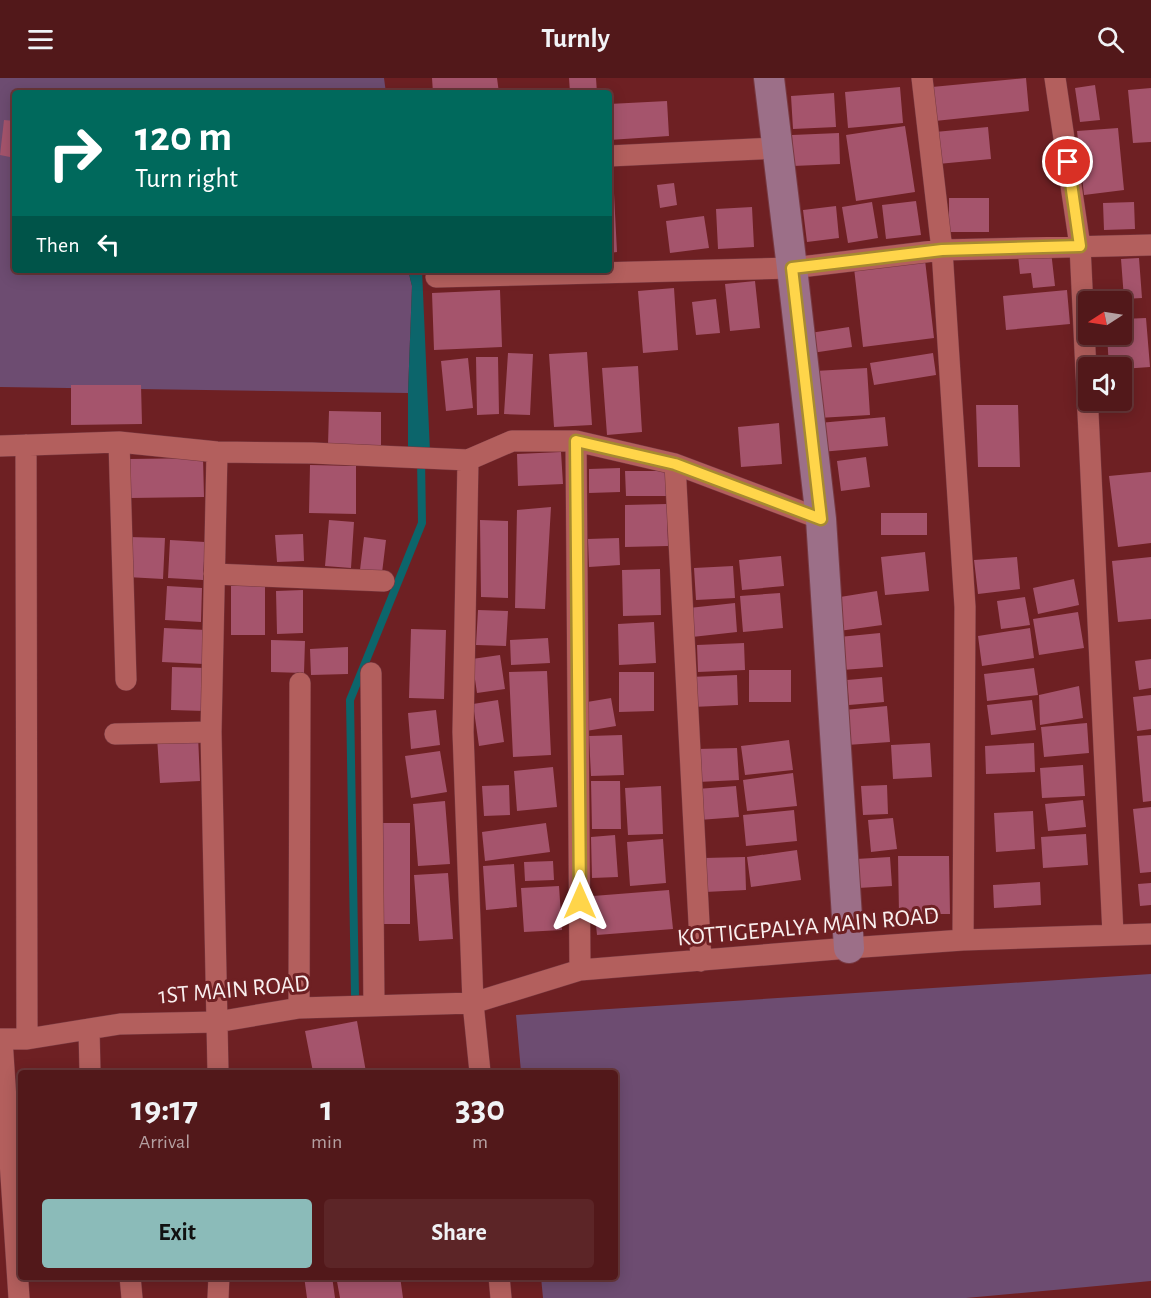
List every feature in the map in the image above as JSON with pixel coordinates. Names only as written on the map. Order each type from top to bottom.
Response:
[{"type":"street","points":[[769,78],[821,519],[849,948]]},
{"type":"street","points":[[922,78],[942,250],[965,607],[963,940]]},
{"type":"street","points":[[1055,78],[1080,246],[1113,934]]},
{"type":"street","points":[[612,156],[777,148]]},
{"type":"street","points":[[612,273],[792,268],[942,250],[1151,245]]},
{"type":"street","points":[[436,277],[594,273]]},
{"type":"street","points":[[0,446],[119,442],[217,452],[312,453],[468,460],[512,441],[576,441],[675,464],[821,519]]},
{"type":"street","points":[[576,441],[580,970]]},
{"type":"street","points":[[119,442],[126,680]]},
{"type":"street","points":[[26,445],[27,1039]]},
{"type":"street","points":[[217,452],[211,732],[218,1070]]},
{"type":"street","points":[[468,460],[463,732],[473,1003],[480,1070]]},
{"type":"street","points":[[675,464],[701,961]]},
{"type":"street","points":[[214,574],[384,581]]},
{"type":"street","points":[[371,673],[374,1006]]},
{"type":"street","points":[[299,1008],[300,683]]},
{"type":"street","points":[[115,734],[211,732]]},
{"type":"street","name":"KOTTIGEPALYA MAIN ROAD","points":[[473,1003],[580,970],[963,940],[1151,934]]},
{"type":"street","name":"1ST MAIN ROAD","points":[[1,1039],[27,1039],[120,1024],[217,1022],[299,1008],[473,1003]]},
{"type":"street","points":[[89,1029],[90,1070]]},
{"type":"street","points":[[1,1039],[19,1298]]},
{"type":"street","points":[[130,1280],[132,1298]]},
{"type":"street","points":[[218,1298],[219,1280]]},
{"type":"street","points":[[499,1280],[501,1298]]},
{"type":"shaded area","points":[[0,78],[384,78],[386,90],[12,90],[12,273],[409,273],[412,286],[408,393],[0,387]]},
{"type":"shaded area","points":[[1151,974],[1151,1281],[966,1298],[543,1298],[541,1280],[618,1280],[618,1070],[521,1070],[516,1015]]},
{"type":"water","points":[[409,273],[422,273],[430,452],[408,449],[412,286]]},
{"type":"building","points":[[432,78],[497,78],[499,90],[433,90]]},
{"type":"building","points":[[569,78],[596,78],[597,90],[570,90]]},
{"type":"building","points":[[1026,78],[1029,111],[935,121],[932,87]]},
{"type":"building","points":[[1095,85],[1100,120],[1080,122],[1075,88]]},
{"type":"building","points":[[900,87],[903,123],[848,128],[845,92]]},
{"type":"building","points":[[1151,88],[1151,142],[1133,143],[1128,90]]},
{"type":"building","points":[[834,93],[836,127],[793,129],[791,96]]},
{"type":"building","points":[[667,101],[669,136],[612,140],[612,104]]},
{"type":"building","points":[[4,120],[12,121],[12,157],[0,155]]},
{"type":"building","points":[[905,126],[915,192],[856,201],[846,135]]},
{"type":"building","points":[[988,127],[991,159],[938,164],[935,132]]},
{"type":"building","points":[[1118,128],[1124,190],[1084,195],[1077,131]]},
{"type":"building","points":[[839,133],[840,164],[793,166],[792,135]]},
{"type":"building","points":[[612,174],[613,174],[617,252],[612,253]]},
{"type":"building","points":[[674,183],[677,205],[660,208],[657,185]]},
{"type":"building","points":[[949,198],[989,198],[989,232],[949,232]]},
{"type":"building","points":[[916,201],[921,235],[886,239],[882,205]]},
{"type":"building","points":[[872,202],[878,238],[848,243],[842,207]]},
{"type":"building","points":[[1134,202],[1135,229],[1104,230],[1103,203]]},
{"type":"building","points":[[836,206],[839,238],[807,242],[803,210]]},
{"type":"building","points":[[752,207],[754,247],[718,249],[716,209]]},
{"type":"building","points":[[704,216],[709,248],[670,253],[666,221]]},
{"type":"building","points":[[1051,251],[1055,286],[1033,288],[1031,273],[1020,274],[1018,255]]},
{"type":"building","points":[[1139,258],[1142,298],[1132,299],[1132,291],[1123,291],[1121,259]]},
{"type":"building","points":[[925,260],[934,338],[863,347],[854,268]]},
{"type":"building","points":[[755,281],[760,328],[730,331],[725,284]]},
{"type":"building","points":[[674,288],[678,350],[643,353],[638,291]]},
{"type":"building","points":[[500,290],[502,347],[434,350],[432,293]]},
{"type":"building","points":[[1067,290],[1070,324],[1006,330],[1003,296]]},
{"type":"building","points":[[716,299],[720,333],[696,335],[692,302]]},
{"type":"building","points":[[1146,318],[1150,367],[1132,368],[1132,357],[1108,357],[1108,345],[1132,345],[1132,319]]},
{"type":"building","points":[[849,327],[852,347],[812,353],[810,333]]},
{"type":"building","points":[[587,352],[592,425],[554,427],[549,354]]},
{"type":"building","points":[[508,353],[533,354],[530,415],[504,414]]},
{"type":"building","points":[[933,353],[936,375],[874,385],[870,363]]},
{"type":"building","points":[[476,357],[498,357],[499,414],[477,415]]},
{"type":"building","points":[[468,358],[473,408],[446,411],[441,361]]},
{"type":"building","points":[[638,366],[642,432],[607,435],[602,368]]},
{"type":"building","points":[[867,368],[870,415],[818,418],[815,371]]},
{"type":"building","points":[[71,385],[141,385],[142,424],[71,425]]},
{"type":"building","points":[[976,405],[1018,405],[1020,467],[978,467]]},
{"type":"building","points":[[329,411],[381,412],[381,445],[328,445]]},
{"type":"building","points":[[885,417],[888,446],[821,452],[819,423]]},
{"type":"building","points":[[779,423],[782,464],[741,467],[738,427]]},
{"type":"building","points":[[561,452],[563,484],[518,486],[517,454]]},
{"type":"building","points":[[866,457],[870,487],[841,491],[837,461]]},
{"type":"building","points":[[203,458],[204,497],[130,498],[129,459]]},
{"type":"building","points":[[310,465],[356,466],[356,514],[309,513]]},
{"type":"building","points":[[620,468],[620,492],[589,493],[589,469]]},
{"type":"building","points":[[625,471],[668,471],[668,496],[626,496]]},
{"type":"building","points":[[1151,472],[1151,543],[1118,547],[1109,476]]},
{"type":"building","points":[[667,504],[668,546],[625,547],[625,505]]},
{"type":"building","points":[[551,507],[545,609],[515,608],[517,510]]},
{"type":"building","points":[[881,513],[927,513],[927,535],[881,535]]},
{"type":"building","points":[[329,520],[354,522],[351,568],[325,566]]},
{"type":"building","points":[[480,520],[508,521],[508,598],[481,597]]},
{"type":"building","points":[[303,534],[304,561],[277,562],[275,535]]},
{"type":"building","points":[[129,537],[165,538],[163,579],[127,577]]},
{"type":"building","points":[[364,537],[386,540],[382,573],[360,570]]},
{"type":"building","points":[[619,538],[620,565],[589,567],[588,539]]},
{"type":"building","points":[[170,540],[205,542],[203,580],[168,578]]},
{"type":"building","points":[[925,552],[929,591],[885,595],[881,557]]},
{"type":"building","points":[[781,556],[784,586],[742,590],[739,560]]},
{"type":"building","points":[[1017,557],[1020,589],[978,594],[974,560]]},
{"type":"building","points":[[1151,557],[1151,619],[1118,622],[1112,561]]},
{"type":"building","points":[[733,566],[735,598],[696,600],[694,568]]},
{"type":"building","points":[[660,569],[661,615],[623,616],[622,570]]},
{"type":"building","points":[[1074,579],[1079,605],[1038,614],[1033,588]]},
{"type":"building","points":[[167,586],[202,588],[201,622],[165,620]]},
{"type":"building","points":[[231,586],[265,586],[265,635],[231,635]]},
{"type":"building","points":[[303,590],[303,633],[277,634],[276,591]]},
{"type":"building","points":[[877,591],[882,625],[839,631],[834,598]]},
{"type":"building","points":[[780,593],[783,628],[743,632],[740,596]]},
{"type":"building","points":[[1025,597],[1030,625],[1001,629],[997,601]]},
{"type":"building","points":[[735,603],[737,632],[692,637],[689,608]]},
{"type":"building","points":[[478,610],[508,611],[506,646],[476,645]]},
{"type":"building","points":[[1078,612],[1084,648],[1039,655],[1033,619]]},
{"type":"building","points":[[654,622],[656,663],[619,665],[618,624]]},
{"type":"building","points":[[164,628],[206,630],[204,664],[162,662]]},
{"type":"building","points":[[1030,628],[1034,658],[982,666],[978,636]]},
{"type":"building","points":[[411,629],[446,630],[444,699],[409,698]]},
{"type":"building","points":[[880,633],[883,667],[842,670],[839,637]]},
{"type":"building","points":[[548,638],[550,663],[511,665],[510,640]]},
{"type":"building","points":[[271,640],[305,641],[304,673],[271,672]]},
{"type":"building","points":[[744,643],[745,670],[698,672],[697,645]]},
{"type":"building","points":[[348,647],[348,674],[311,675],[310,649]]},
{"type":"building","points":[[500,655],[505,689],[477,693],[472,659]]},
{"type":"building","points":[[1151,659],[1151,688],[1139,690],[1135,661]]},
{"type":"building","points":[[172,667],[206,668],[205,711],[171,710]]},
{"type":"building","points":[[1034,668],[1038,695],[987,701],[984,674]]},
{"type":"building","points":[[749,670],[791,670],[791,702],[749,702]]},
{"type":"building","points":[[547,671],[551,755],[513,757],[509,672]]},
{"type":"building","points":[[619,672],[654,672],[654,711],[619,712]]},
{"type":"building","points":[[737,675],[738,705],[692,707],[691,677]]},
{"type":"building","points":[[882,677],[884,702],[849,705],[847,680]]},
{"type":"building","points":[[1079,686],[1083,718],[1040,725],[1039,695]]},
{"type":"building","points":[[1151,695],[1151,729],[1137,731],[1133,697]]},
{"type":"building","points":[[611,698],[616,726],[586,731],[581,703]]},
{"type":"building","points":[[498,700],[504,742],[479,746],[473,704]]},
{"type":"building","points":[[1032,700],[1036,730],[991,735],[987,705]]},
{"type":"building","points":[[887,706],[890,742],[847,745],[844,710]]},
{"type":"building","points":[[436,710],[440,745],[411,749],[408,713]]},
{"type":"building","points":[[1087,723],[1089,753],[1044,757],[1041,727]]},
{"type":"building","points":[[198,735],[200,781],[160,783],[157,737]]},
{"type":"building","points":[[622,735],[624,775],[591,776],[589,736]]},
{"type":"building","points":[[1151,735],[1151,801],[1143,802],[1137,736]]},
{"type":"building","points":[[789,740],[793,770],[745,775],[741,746]]},
{"type":"building","points":[[930,743],[932,777],[893,779],[891,745]]},
{"type":"building","points":[[1034,743],[1035,772],[986,774],[985,746]]},
{"type":"building","points":[[737,748],[739,780],[698,782],[697,749]]},
{"type":"building","points":[[440,751],[447,792],[411,798],[405,756]]},
{"type":"building","points":[[1083,765],[1085,796],[1042,798],[1040,768]]},
{"type":"building","points":[[553,767],[557,807],[517,811],[514,771]]},
{"type":"building","points":[[793,773],[797,806],[747,811],[743,780]]},
{"type":"building","points":[[591,781],[620,781],[621,829],[592,829]]},
{"type":"building","points":[[509,785],[510,815],[484,816],[482,786]]},
{"type":"building","points":[[887,785],[888,814],[863,815],[861,786]]},
{"type":"building","points":[[661,786],[663,834],[628,835],[625,788]]},
{"type":"building","points":[[736,786],[739,817],[699,820],[697,789]]},
{"type":"building","points":[[1083,800],[1086,827],[1048,831],[1045,804]]},
{"type":"building","points":[[445,801],[450,864],[418,866],[413,804]]},
{"type":"building","points":[[1151,807],[1151,872],[1140,873],[1133,809]]},
{"type":"building","points":[[794,810],[797,841],[746,846],[743,815]]},
{"type":"building","points":[[1033,811],[1035,849],[996,852],[994,813]]},
{"type":"building","points":[[893,818],[897,849],[871,852],[868,820]]},
{"type":"building","points":[[377,823],[410,823],[410,924],[377,924]]},
{"type":"building","points":[[546,823],[550,852],[485,861],[482,832]]},
{"type":"building","points":[[1086,834],[1088,865],[1043,868],[1041,837]]},
{"type":"building","points":[[615,835],[618,877],[592,878],[591,837]]},
{"type":"building","points":[[663,839],[666,883],[630,886],[627,842]]},
{"type":"building","points":[[797,850],[801,880],[751,887],[747,857]]},
{"type":"building","points":[[898,856],[949,856],[950,914],[899,914]]},
{"type":"building","points":[[745,857],[746,890],[705,892],[704,858]]},
{"type":"building","points":[[890,857],[892,886],[858,888],[856,859]]},
{"type":"building","points":[[553,861],[554,880],[525,881],[524,862]]},
{"type":"building","points":[[514,864],[517,907],[486,910],[483,866]]},
{"type":"building","points":[[448,873],[453,939],[419,941],[414,875]]},
{"type":"building","points":[[1040,882],[1041,905],[994,908],[993,885]]},
{"type":"building","points":[[1151,883],[1151,905],[1140,906],[1138,884]]},
{"type":"building","points":[[559,886],[562,930],[524,932],[521,888]]},
{"type":"building","points":[[669,890],[673,929],[597,935],[593,896]]},
{"type":"building","points":[[357,1021],[366,1070],[313,1070],[305,1031]]},
{"type":"building","points":[[305,1280],[333,1280],[335,1298],[307,1298]]},
{"type":"building","points":[[337,1280],[401,1280],[403,1298],[340,1298]]},
{"type":"waterway","points":[[355,995],[350,700],[422,523],[421,457]]},
{"type":"route","points":[[580,901],[576,441],[675,464],[821,519],[792,268],[942,250],[1080,246],[1068,162]]}]
